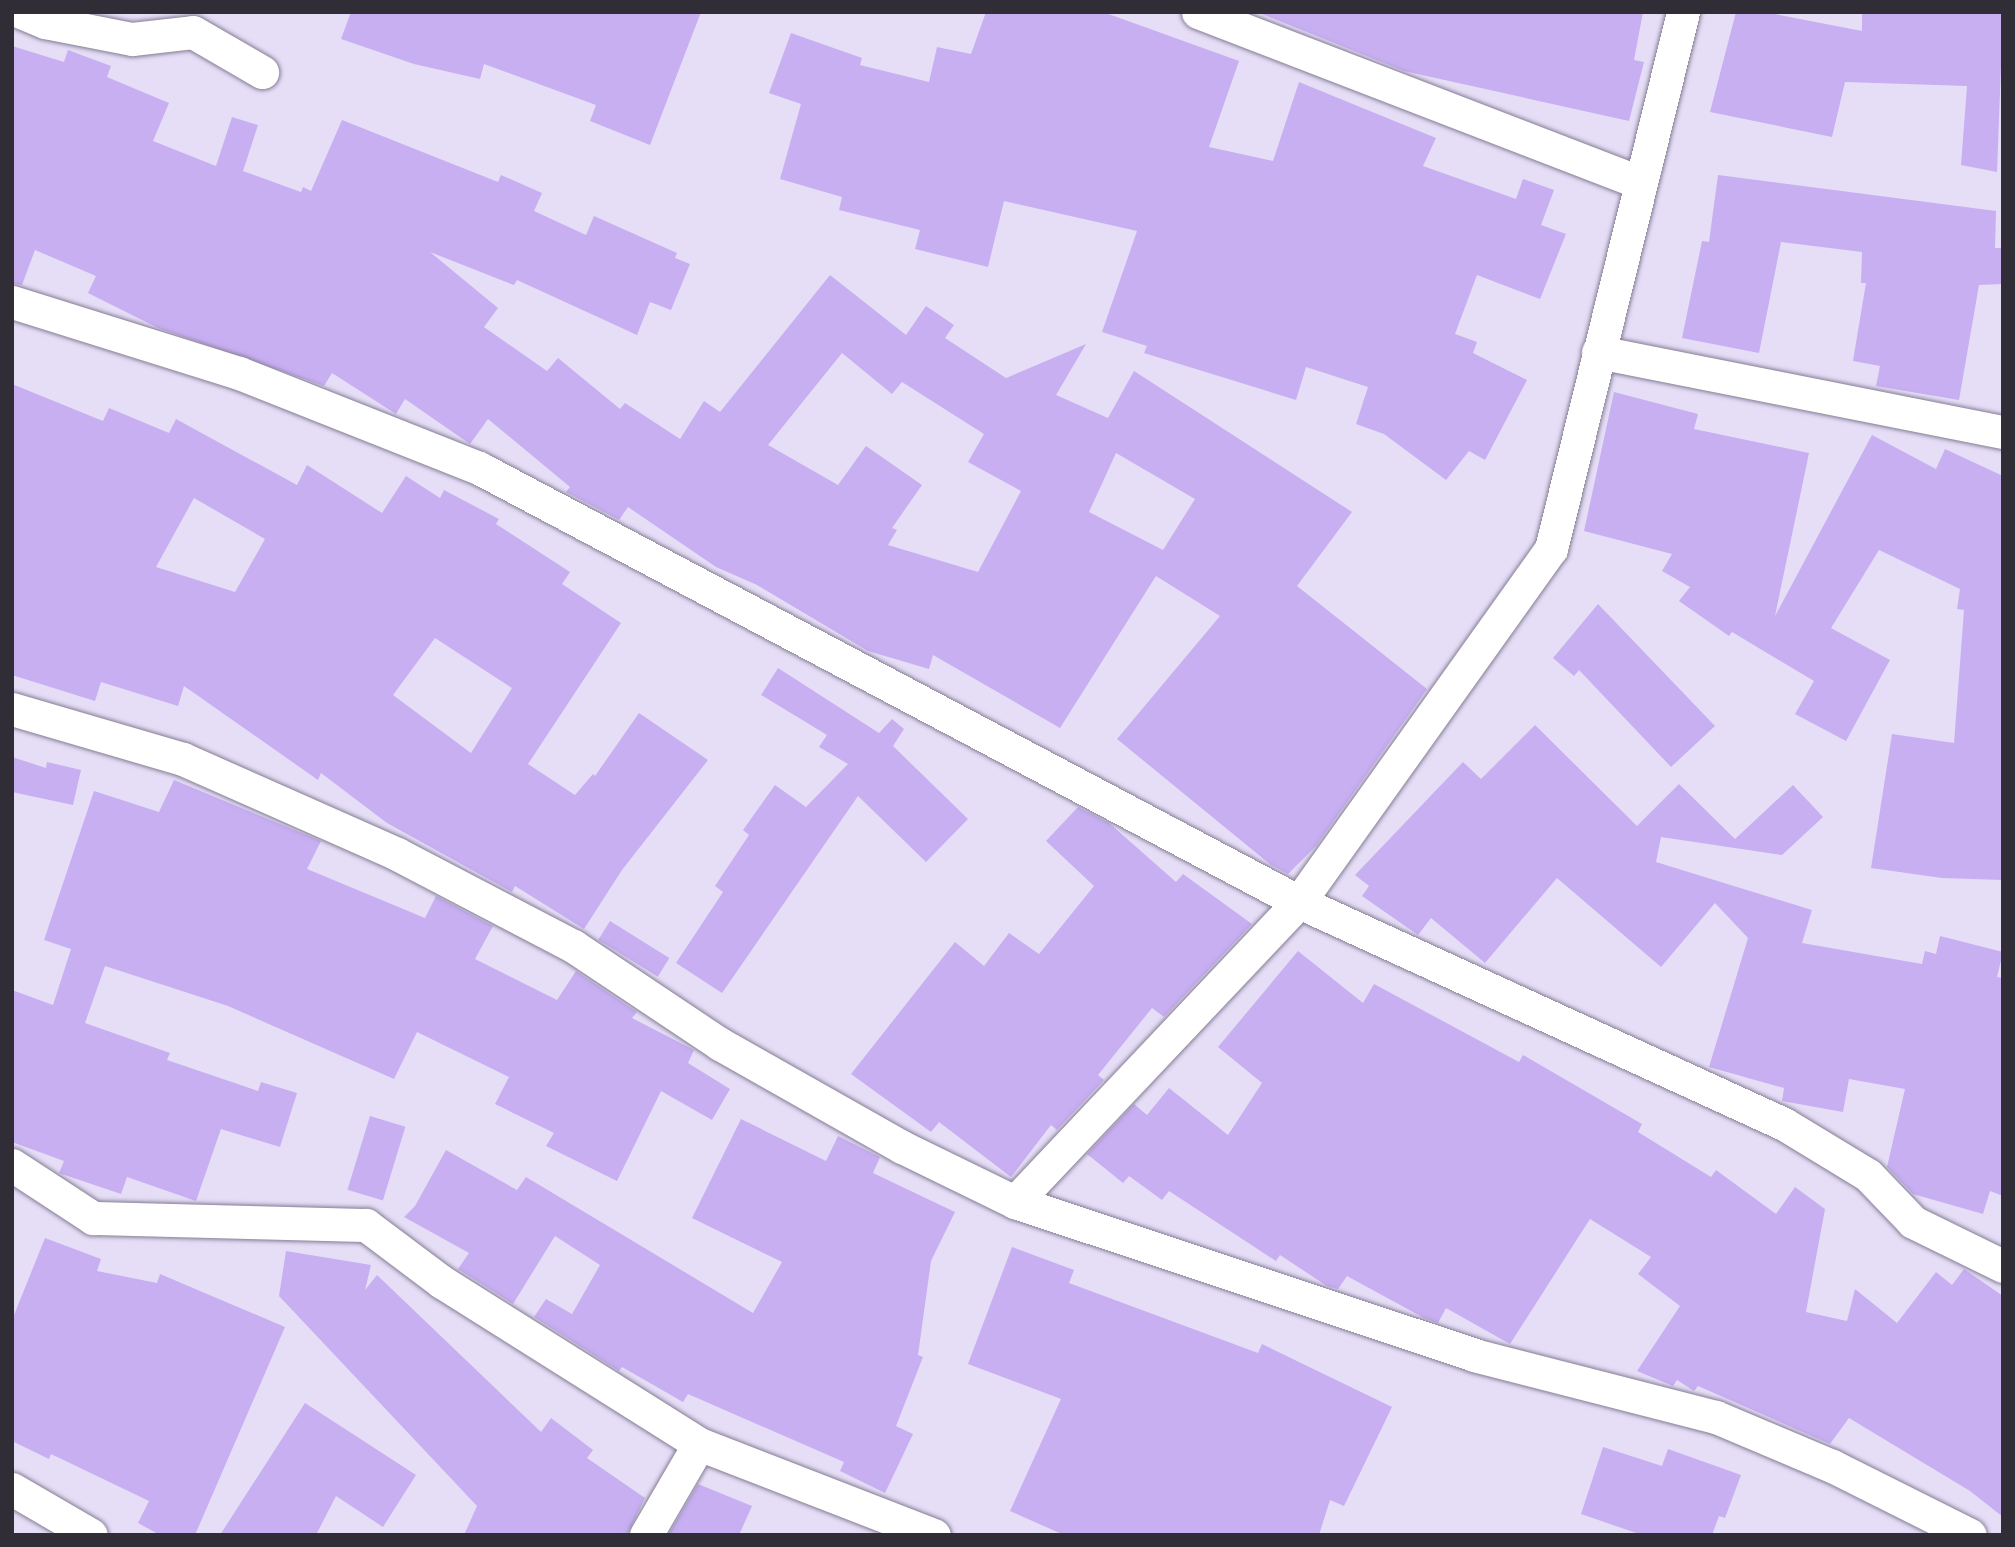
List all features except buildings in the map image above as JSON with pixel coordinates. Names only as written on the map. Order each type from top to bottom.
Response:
[{"type":"street","points":[[1198,12],[1639,182]]},
{"type":"street","points":[[1015,1202],[1299,902],[1551,549],[1639,182],[1683,12]]},
{"type":"street","points":[[38,16],[132,39],[193,32],[262,72]]},
{"type":"street","points":[[12,302],[239,373],[479,468],[1299,902],[1784,1124],[1868,1175],[1913,1222],[2003,1265]]},
{"type":"street","points":[[1598,352],[2003,432]]},
{"type":"street","points":[[12,709],[183,759],[397,854],[573,946],[720,1044],[902,1147],[1015,1202],[1474,1355],[1716,1417],[1832,1466],[1970,1535]]},
{"type":"street","points":[[12,1165],[93,1218],[366,1224],[442,1282],[699,1444],[934,1535]]},
{"type":"street","points":[[646,1535],[699,1444]]},
{"type":"street","points":[[12,1489],[91,1535]]}]
